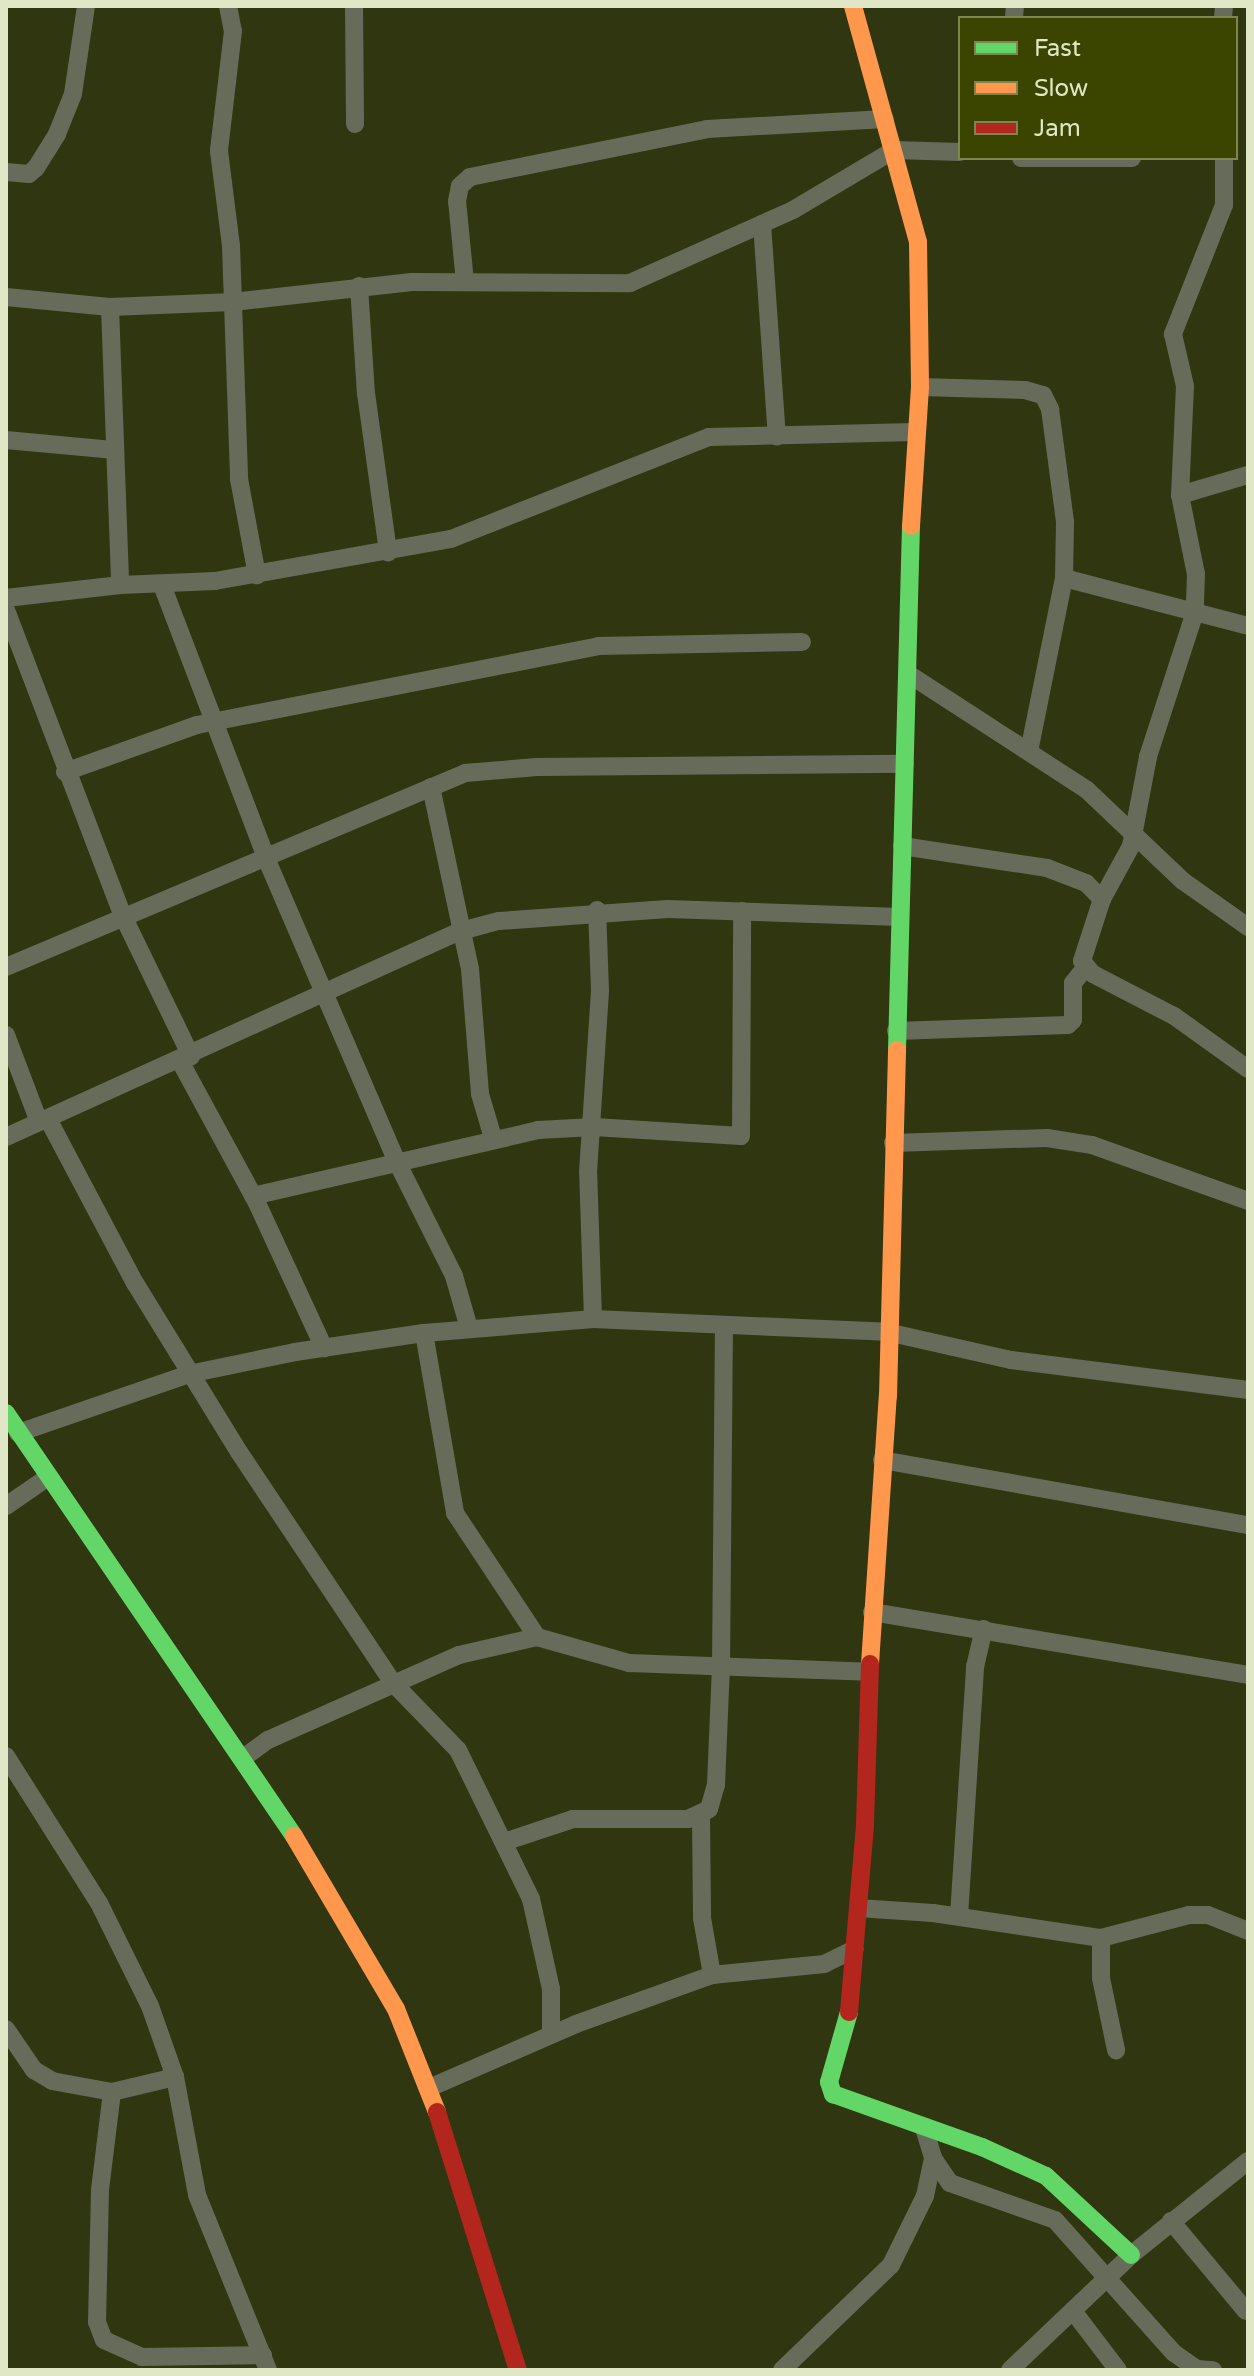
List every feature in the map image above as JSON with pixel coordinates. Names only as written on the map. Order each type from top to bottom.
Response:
[{"type":"street","points":[[6,172],[29,174],[57,134],[73,94],[86,6]]},
{"type":"street","points":[[228,6],[233,31],[219,151],[233,302],[239,479],[257,575]]},
{"type":"street","points":[[354,6],[355,124]]},
{"type":"street","points":[[853,6],[918,242],[920,387],[914,432],[910,675],[882,1460],[858,1908],[853,1977],[829,2082],[833,2094],[1046,2176],[1131,2255]]},
{"type":"street","points":[[465,282],[457,201],[460,186],[470,177],[707,129],[885,119]]},
{"type":"street","points":[[6,297],[110,307],[233,302],[359,286],[465,282],[630,283],[762,224],[894,150],[958,152]]},
{"type":"street","points":[[896,1031],[1068,1025],[1073,1020],[1073,983],[1085,968],[1083,947],[1102,899],[1134,834],[1148,757],[1195,612],[1196,574],[1180,495],[1187,421],[1173,334],[1224,205],[1224,160]]},
{"type":"street","points":[[762,224],[777,436]]},
{"type":"street","points":[[359,286],[366,393],[388,552]]},
{"type":"street","points":[[110,307],[120,585]]},
{"type":"street","points":[[920,387],[1043,395],[1050,409],[1065,522],[1064,578],[1029,752]]},
{"type":"street","points":[[6,598],[120,585],[162,585],[257,575],[451,539],[684,444],[709,437],[914,432]]},
{"type":"street","points":[[6,440],[113,450]]},
{"type":"street","points":[[1180,495],[1248,475]]},
{"type":"street","points":[[1064,578],[1248,626]]},
{"type":"street","points":[[162,585],[266,858],[397,1162],[454,1276],[469,1328]]},
{"type":"street","points":[[6,610],[65,772],[123,916],[185,1058],[324,1348]]},
{"type":"street","points":[[65,772],[212,722],[370,695],[598,646],[724,639],[802,642]]},
{"type":"street","points":[[910,675],[1087,790],[1183,881],[1248,927]]},
{"type":"street","points":[[6,967],[431,787],[499,768],[905,764]]},
{"type":"street","points":[[431,787],[471,983],[480,1094],[493,1138]]},
{"type":"street","points":[[902,846],[1047,868],[1086,883],[1102,899]]},
{"type":"street","points":[[6,1137],[324,996],[461,931],[597,910],[900,917]]},
{"type":"street","points":[[593,1319],[588,1172],[594,1127],[600,950],[597,910]]},
{"type":"street","points":[[253,1196],[397,1162],[428,1159],[493,1138],[594,1127],[741,1136],[742,911]]},
{"type":"street","points":[[1085,968],[1174,1016],[1248,1069]]},
{"type":"street","points":[[6,1035],[44,1120],[189,1374],[393,1683],[458,1750],[507,1841],[531,1899],[551,1989],[551,2034]]},
{"type":"street","points":[[893,1143],[1047,1138],[1092,1145],[1248,1201]]},
{"type":"street","points":[[18,1433],[189,1374],[324,1348],[424,1333],[593,1319],[887,1332],[1011,1360],[1248,1390]]},
{"type":"street","points":[[507,1841],[573,1819],[701,1817],[709,1809],[716,1785],[721,1667],[724,1327]]},
{"type":"street","points":[[424,1333],[455,1513],[537,1637]]},
{"type":"street","points":[[6,1413],[309,1858],[396,2009],[429,2088],[489,2263],[518,2370]]},
{"type":"street","points":[[882,1460],[1248,1525]]},
{"type":"street","points":[[6,1506],[48,1477]]},
{"type":"street","points":[[872,1612],[1248,1675]]},
{"type":"street","points":[[959,1916],[975,1667],[984,1629]]},
{"type":"street","points":[[243,1758],[268,1740],[459,1655],[537,1637],[608,1660],[869,1672]]},
{"type":"street","points":[[6,1756],[119,1937],[175,2077],[197,2195],[266,2363],[136,2364],[104,2340],[97,2322],[100,2190],[112,2092]]},
{"type":"street","points":[[701,1817],[702,1918],[712,1975]]},
{"type":"street","points":[[858,1908],[959,1916],[1101,1938],[1189,1915],[1229,1922],[1248,1931]]},
{"type":"street","points":[[1229,1922],[1248,1912]]},
{"type":"street","points":[[1101,1938],[1101,1978],[1116,2050]]},
{"type":"street","points":[[429,2088],[576,2024],[712,1975],[824,1964],[855,1949]]},
{"type":"street","points":[[824,1964],[853,1977]]},
{"type":"street","points":[[551,1989],[576,2024]]},
{"type":"street","points":[[6,2029],[34,2070],[52,2081],[112,2092],[175,2077]]},
{"type":"street","points":[[924,2128],[933,2158],[950,2183],[1055,2220],[1174,2353],[1197,2369],[1213,2370]]},
{"type":"street","points":[[782,2370],[876,2284],[925,2196],[933,2158]]},
{"type":"street","points":[[1010,2370],[1131,2255],[1248,2161]]},
{"type":"street","points":[[925,2196],[950,2183]]},
{"type":"street","points":[[1171,2221],[1246,2311]]},
{"type":"street","points":[[1073,2311],[1118,2370]]},
{"type":"traffic: fast","points":[[897,1050],[911,526]]},
{"type":"traffic: fast","points":[[6,1413],[294,1836]]},
{"type":"traffic: fast","points":[[849,2012],[829,2082],[833,2094],[982,2147],[1046,2176],[1131,2255]]},
{"type":"traffic: slow","points":[[853,6],[918,242],[920,387],[911,526]]},
{"type":"traffic: slow","points":[[870,1664],[888,1396],[897,1050]]},
{"type":"traffic: slow","points":[[294,1836],[396,2009],[437,2112]]},
{"type":"traffic: jam","points":[[849,2012],[865,1824],[870,1664]]},
{"type":"traffic: jam","points":[[437,2112],[518,2370]]}]
